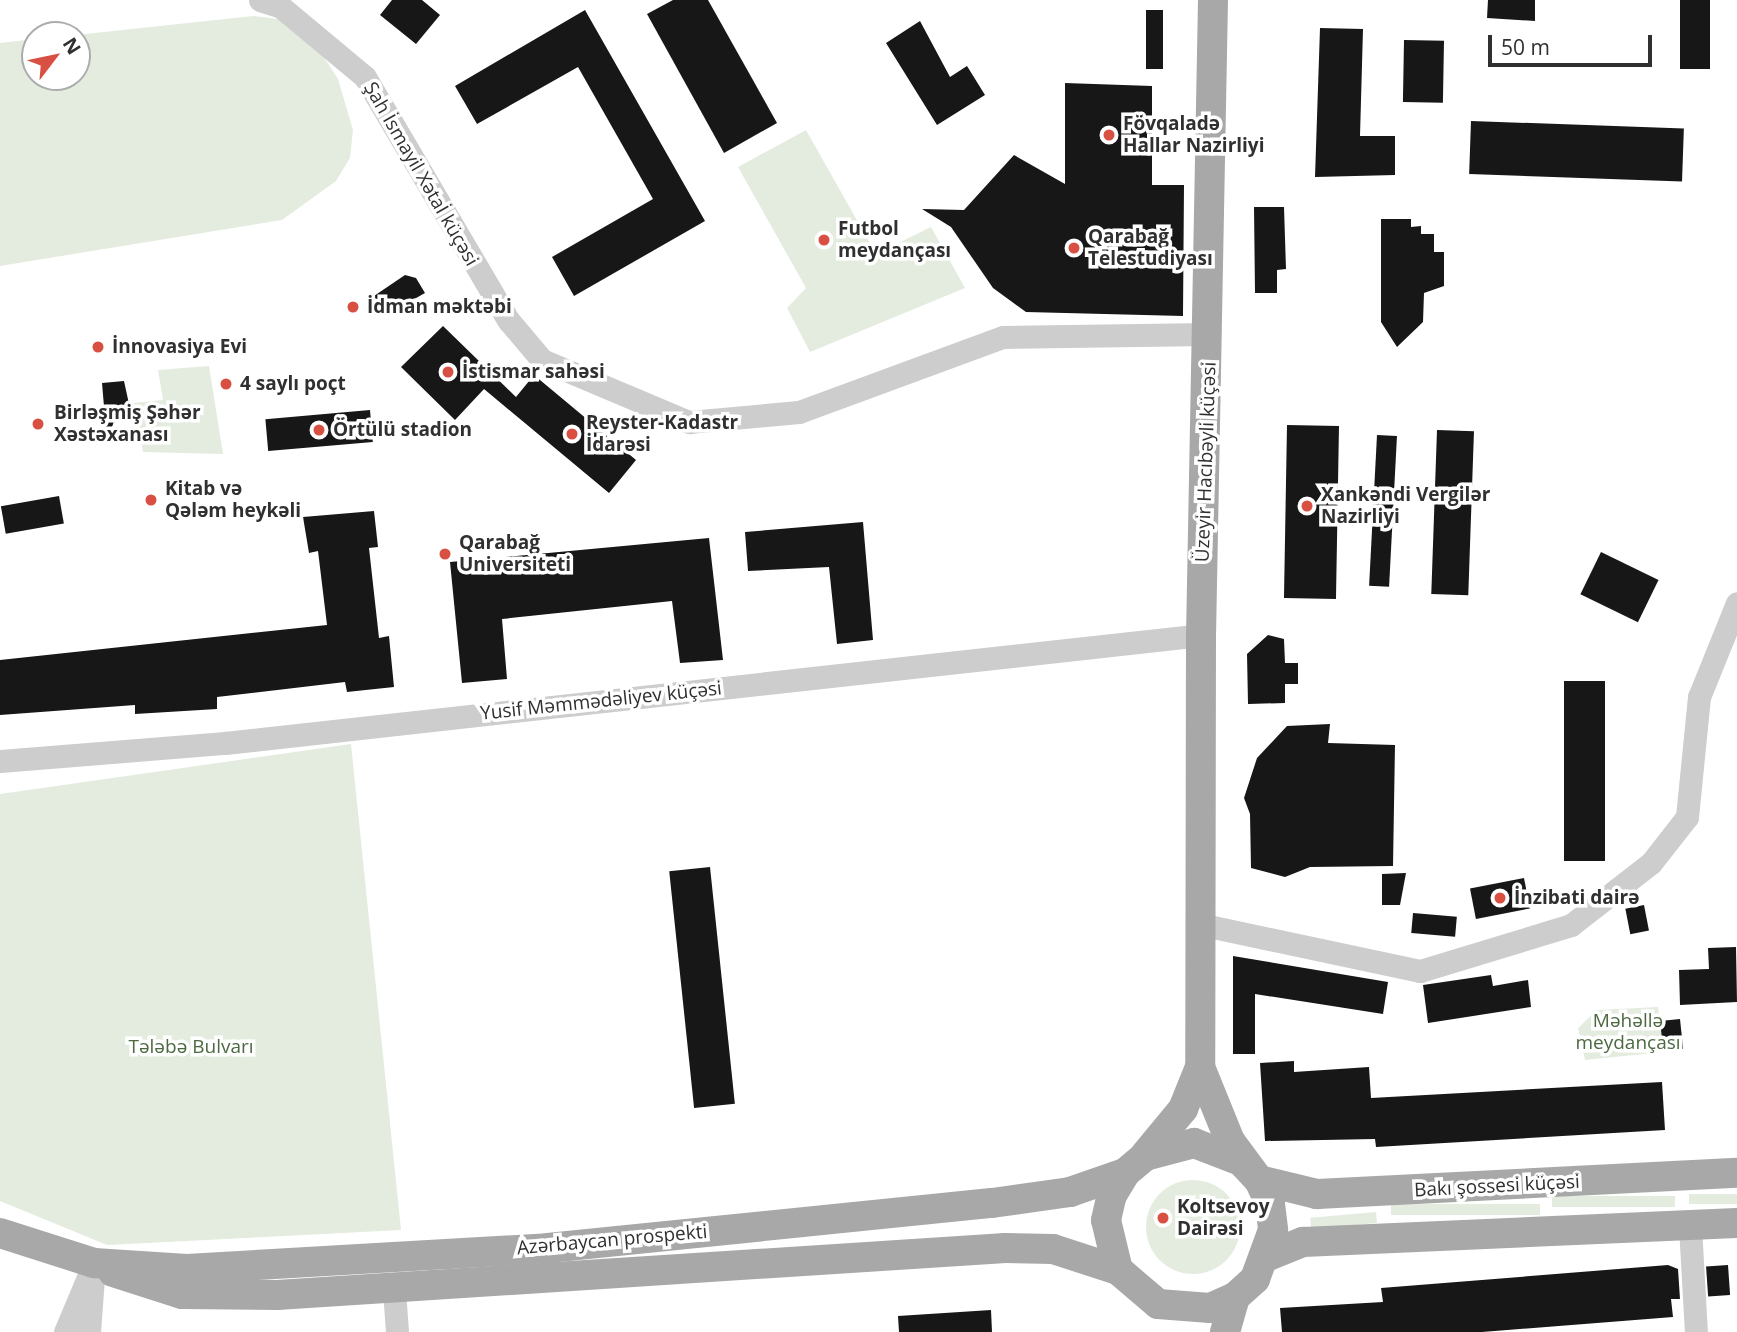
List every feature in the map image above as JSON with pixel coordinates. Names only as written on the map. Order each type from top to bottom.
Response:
[{"type":"main road","name":"Üzeyir Hacıbəyli küçəsi","points":[[1200,1067],[1201,635],[1209,334],[1213,0]]},
{"type":"main road","points":[[1200,1067],[1230,1140],[1259,1180],[1272,1217],[1268,1256],[1255,1279],[1235,1297],[1189,1321],[1158,1304],[1118,1270],[1106,1220],[1135,1164],[1183,1110],[1200,1067]]},
{"type":"main road","points":[[1135,1164],[1194,1143],[1241,1161],[1259,1180]]},
{"type":"main road","name":"Azərbaycan prospekti","points":[[93,1263],[187,1269],[503,1249],[992,1203],[1070,1192],[1135,1164]]},
{"type":"main road","name":"Bakı şossesi küçəsi","points":[[1259,1180],[1330,1194],[1737,1173]]},
{"type":"main road","points":[[1268,1256],[1303,1242],[1737,1223]]},
{"type":"main road","name":"Azərbaycan prospekti","points":[[0,1233],[93,1263],[137,1284],[182,1294],[394,1290],[505,1284],[1005,1248],[1053,1249],[1118,1270]]},
{"type":"main road","points":[[503,1249],[505,1284]]},
{"type":"main road","points":[[1225,1332],[1235,1297]]},
{"type":"street","name":"Şah İsmayil Xətaİ küçəsi","points":[[260,0],[281,6],[365,76],[509,321],[542,360],[690,422],[799,412],[1003,337],[1209,334]]},
{"type":"street","points":[[1199,924],[1420,971],[1571,925],[1651,863],[1687,817],[1699,697],[1737,603]]},
{"type":"street","name":"Yusif Məmmədəliyev küçəsi","points":[[0,761],[225,743],[1201,635]]},
{"type":"street","points":[[1690,1226],[1692,1332]]},
{"type":"street","points":[[65,1332],[93,1263]]},
{"type":"street","points":[[89,1332],[93,1263]]},
{"type":"street","points":[[394,1290],[397,1332]]},
{"type":"green space","points":[[253,16],[278,19],[313,40],[338,79],[353,130],[350,158],[336,181],[282,220],[0,266],[0,43],[21,41],[21,91],[91,91],[91,33]]},
{"type":"green space","name":"Futbol meydançası","points":[[806,130],[876,254],[931,227],[965,288],[810,352],[787,308],[806,288],[738,167]]},
{"type":"green space","points":[[209,366],[223,454],[143,452],[134,403],[163,400],[158,370]]},
{"type":"green space","name":"Tələbə Bulvarı","points":[[351,744],[401,1230],[107,1245],[0,1201],[0,794]]},
{"type":"green space","name":"Məhəllə meydançası","points":[[1658,1007],[1664,1052],[1585,1060],[1578,1028],[1597,1010]]},
{"type":"green space","points":[[1193,1180],[1211,1183],[1226,1194],[1237,1209],[1240,1227],[1237,1245],[1226,1260],[1211,1271],[1193,1274],[1175,1271],[1160,1260],[1149,1245],[1146,1227],[1149,1209],[1160,1194],[1175,1183]]},
{"type":"green space","points":[[1689,1194],[1737,1194],[1737,1204],[1689,1204]]},
{"type":"green space","points":[[1552,1196],[1675,1196],[1675,1207],[1552,1207]]},
{"type":"green space","points":[[1391,1204],[1540,1204],[1540,1215],[1391,1215]]},
{"type":"green space","points":[[1376,1212],[1377,1223],[1311,1229],[1310,1218]]},
{"type":"building","points":[[392,0],[422,0],[440,15],[416,44],[380,15]]},
{"type":"building","points":[[673,0],[708,0],[777,123],[724,153],[647,14]]},
{"type":"building","points":[[1488,0],[1535,0],[1535,21],[1487,18]]},
{"type":"building","points":[[1680,0],[1710,0],[1710,69],[1680,69]]},
{"type":"building","points":[[585,10],[705,221],[574,296],[552,257],[653,199],[578,67],[477,124],[455,86]]},
{"type":"building","points":[[1146,10],[1163,10],[1163,69],[1146,69]]},
{"type":"building","points":[[920,21],[950,77],[967,66],[985,95],[937,125],[886,43]]},
{"type":"building","points":[[1320,28],[1363,29],[1360,136],[1395,136],[1395,175],[1315,177]]},
{"type":"building","points":[[1404,40],[1444,41],[1443,103],[1403,102]]},
{"type":"building","name":"Qarabağ Telestudiyası","points":[[1065,83],[1152,86],[1152,185],[1184,185],[1183,316],[1026,312],[993,288],[951,227],[922,209],[964,210],[1014,155],[1065,184]]},
{"type":"building","points":[[1471,121],[1684,128],[1682,181],[1469,174]]},
{"type":"building","points":[[1254,207],[1284,207],[1286,269],[1277,270],[1277,293],[1255,293]]},
{"type":"building","points":[[1381,219],[1411,219],[1411,227],[1421,226],[1421,234],[1434,234],[1434,252],[1444,252],[1444,286],[1424,293],[1423,322],[1397,347],[1381,322]]},
{"type":"building","points":[[405,275],[416,278],[425,293],[386,315],[374,296]]},
{"type":"building","points":[[443,326],[516,397],[534,375],[636,460],[609,493],[484,389],[455,420],[401,367]]},
{"type":"building","points":[[124,381],[129,404],[119,406],[107,442],[102,383]]},
{"type":"building","name":"Örtülü stadion","points":[[370,410],[373,442],[268,451],[265,419]]},
{"type":"building","points":[[1287,425],[1339,426],[1336,599],[1284,598]]},
{"type":"building","points":[[1437,430],[1474,431],[1468,595],[1431,594]]},
{"type":"building","points":[[1377,435],[1397,436],[1389,587],[1369,586]]},
{"type":"building","points":[[59,496],[64,524],[6,534],[1,506]]},
{"type":"building","points":[[374,511],[378,547],[369,548],[379,638],[389,636],[394,687],[347,692],[345,682],[217,697],[217,709],[135,714],[135,705],[0,715],[0,660],[327,625],[318,551],[309,553],[303,517]]},
{"type":"building","points":[[863,522],[873,640],[837,644],[829,567],[748,571],[745,532]]},
{"type":"building","points":[[709,538],[723,660],[680,663],[672,601],[502,619],[507,679],[462,683],[450,562]]},
{"type":"building","points":[[1601,552],[1659,580],[1638,622],[1580,594]]},
{"type":"building","points":[[1268,635],[1284,639],[1285,663],[1298,663],[1298,684],[1285,684],[1285,703],[1248,704],[1247,654]]},
{"type":"building","points":[[1564,681],[1605,681],[1605,861],[1564,861]]},
{"type":"building","points":[[1330,724],[1328,743],[1395,745],[1393,866],[1310,867],[1285,877],[1251,868],[1250,814],[1244,798],[1257,758],[1287,726]]},
{"type":"building","points":[[710,867],[735,1104],[694,1108],[669,871]]},
{"type":"building","points":[[1406,873],[1400,905],[1382,905],[1382,874]]},
{"type":"building","name":"İnzibati dairə","points":[[1524,878],[1530,908],[1476,919],[1470,888]]},
{"type":"building","points":[[1644,905],[1649,931],[1630,934],[1625,909]]},
{"type":"building","points":[[1413,913],[1457,917],[1455,937],[1411,933]]},
{"type":"building","points":[[1736,947],[1737,1002],[1680,1005],[1679,970],[1709,969],[1708,948]]},
{"type":"building","points":[[1233,956],[1388,982],[1383,1014],[1255,994],[1255,1054],[1233,1054]]},
{"type":"building","points":[[1491,975],[1493,986],[1528,980],[1531,1007],[1428,1023],[1423,985]]},
{"type":"building","points":[[1680,1019],[1683,1049],[1663,1051],[1660,1021]]},
{"type":"building","points":[[1294,1061],[1294,1072],[1369,1067],[1371,1098],[1662,1082],[1665,1130],[1376,1147],[1375,1139],[1265,1141],[1260,1063]]},
{"type":"building","points":[[1668,1265],[1678,1269],[1680,1299],[1671,1299],[1673,1317],[1482,1332],[1282,1332],[1280,1308],[1383,1302],[1381,1288]]},
{"type":"building","points":[[1728,1265],[1730,1295],[1708,1296],[1706,1267]]},
{"type":"building","points":[[991,1310],[992,1332],[899,1332],[898,1316]]},
{"type":"place","name":"Fövqaladə Hallar Nazirliyi","points":[[1109,135]]},
{"type":"place","name":"Futbol meydançası","points":[[824,240]]},
{"type":"place","name":"Qarabağ Telestudiyası","points":[[1074,248]]},
{"type":"place","name":"İdman məktəbi","points":[[353,307]]},
{"type":"place","name":"İnnovasiya Evi","points":[[98,347]]},
{"type":"place","name":"İstismar sahəsi","points":[[448,372]]},
{"type":"place","name":"4 saylı poçt","points":[[226,384]]},
{"type":"place","name":"Birləşmiş Şəhər Xəstəxanası","points":[[38,424]]},
{"type":"place","name":"Örtülü stadion","points":[[319,430]]},
{"type":"place","name":"Reyster-Kadastr İdarəsi","points":[[572,434]]},
{"type":"place","name":"Kitab və Qələm heykəli","points":[[151,500]]},
{"type":"place","name":"Xankəndi Vergilər Nazirliyi","points":[[1307,506]]},
{"type":"place","name":"Qarabağ Universiteti","points":[[445,554]]},
{"type":"place","name":"İnzibati dairə","points":[[1500,898]]},
{"type":"place","name":"Koltsevoy Dairəsi","points":[[1163,1218]]}]
